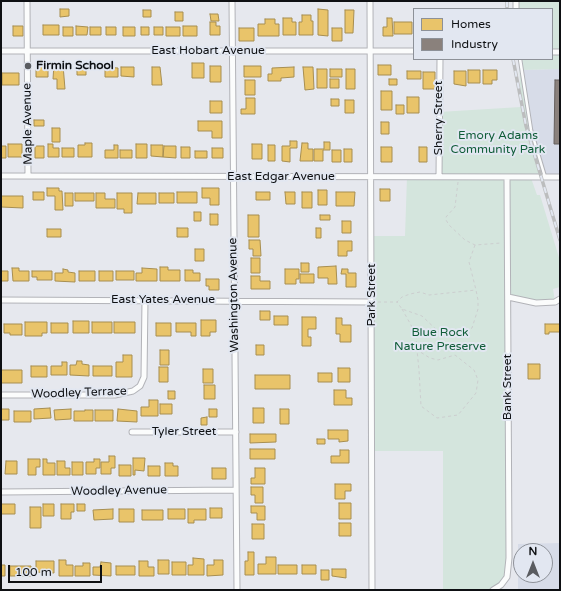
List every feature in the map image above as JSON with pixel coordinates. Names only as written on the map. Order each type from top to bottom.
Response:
[{"type":"street","name":"Maple Avenue","points":[[27,1],[26,51],[28,176]]},
{"type":"street","name":"Washington Avenue","points":[[232,1],[237,590]]},
{"type":"street","name":"Park Street","points":[[370,1],[372,177],[372,590]]},
{"type":"street","name":"East Hobart Avenue","points":[[1,51],[413,51]]},
{"type":"street","name":"Sherry Street","points":[[439,177],[440,60]]},
{"type":"street","name":"East Edgar Avenue","points":[[1,176],[560,177]]},
{"type":"street","name":"Bank Street","points":[[493,590],[504,581],[509,563],[507,177]]},
{"type":"street","points":[[508,297],[536,303],[555,302],[560,299]]},
{"type":"street","name":"East Yates Avenue","points":[[1,300],[372,302]]},
{"type":"street","name":"Woodley Terrace","points":[[1,395],[119,394],[134,391],[140,386],[144,377],[145,300]]},
{"type":"street","name":"Tyler Street","points":[[132,432],[236,432]]},
{"type":"street","name":"Woodley Avenue","points":[[1,492],[236,490]]},
{"type":"lane","points":[[520,60],[531,130],[545,177]]},
{"type":"path","points":[[459,177],[456,207],[446,216],[446,220],[456,231],[474,245],[508,242]]},
{"type":"path","points":[[402,309],[422,316],[442,335],[458,335],[472,328],[478,309],[476,290],[469,262],[474,245]]},
{"type":"path","points":[[372,302],[397,302],[402,297],[420,292],[429,295],[476,290]]},
{"type":"path","points":[[397,302],[416,334],[417,350],[421,406],[437,418],[458,415],[476,393],[478,380],[474,370],[455,355],[438,360],[430,358],[417,350]]},
{"type":"shaded area","points":[[560,69],[560,177],[541,177],[521,70]]},
{"type":"shaded area","points":[[553,543],[560,543],[560,590],[518,590],[518,583],[553,583]]},
{"type":"green space","name":"Blue Rock Nature Preserve","points":[[517,1],[560,1],[560,69],[521,70],[531,130],[545,177],[531,178],[537,195],[540,195],[560,261],[560,287],[553,289],[555,302],[546,303],[508,297],[507,577],[493,590],[443,590],[443,451],[372,451],[372,236],[405,236],[407,177],[439,177],[439,112],[521,107],[519,60],[553,60],[553,8],[517,8]]},
{"type":"building: Homes","points":[[60,9],[69,9],[69,16],[60,17]]},
{"type":"building: Homes","points":[[318,9],[328,10],[328,36],[318,35]]},
{"type":"building: Homes","points":[[143,10],[151,10],[151,17],[143,17]]},
{"type":"building: Homes","points":[[345,10],[354,10],[353,33],[345,33]]},
{"type":"building: Homes","points":[[175,12],[183,12],[183,21],[175,21]]},
{"type":"building: Homes","points":[[210,14],[218,14],[219,21],[211,21]]},
{"type":"building: Homes","points":[[302,15],[311,15],[311,21],[313,21],[313,35],[299,35],[299,22],[302,22]]},
{"type":"building: Homes","points":[[283,18],[292,18],[292,22],[296,22],[296,35],[283,35]]},
{"type":"building: Homes","points":[[387,18],[392,18],[393,36],[383,36],[383,27],[387,27]]},
{"type":"building: Homes","points":[[265,19],[275,19],[275,24],[279,24],[279,36],[258,36],[258,24],[265,24]]},
{"type":"building: Homes","points":[[210,22],[216,22],[216,26],[220,26],[220,35],[210,35]]},
{"type":"building: Homes","points":[[394,22],[412,22],[412,34],[394,34]]},
{"type":"building: Homes","points":[[43,25],[59,25],[59,35],[43,35]]},
{"type":"building: Homes","points":[[13,26],[23,26],[23,36],[13,36]]},
{"type":"building: Homes","points":[[76,26],[88,27],[87,35],[76,35]]},
{"type":"building: Homes","points":[[183,26],[197,26],[197,36],[183,36]]},
{"type":"building: Homes","points":[[63,27],[73,27],[73,36],[63,36]]},
{"type":"building: Homes","points":[[90,27],[101,27],[101,35],[90,35]]},
{"type":"building: Homes","points":[[106,27],[116,27],[116,35],[106,35]]},
{"type":"building: Homes","points":[[123,27],[135,27],[135,36],[123,36]]},
{"type":"building: Homes","points":[[141,27],[149,27],[149,35],[141,35]]},
{"type":"building: Homes","points":[[154,27],[163,27],[163,35],[154,35]]},
{"type":"building: Homes","points":[[166,27],[180,27],[180,36],[166,36]]},
{"type":"building: Homes","points":[[239,28],[254,28],[254,41],[239,41]]},
{"type":"building: Homes","points":[[332,28],[342,28],[342,41],[332,41]]},
{"type":"building: Homes","points":[[192,63],[204,63],[204,78],[192,78]]},
{"type":"building: Homes","points":[[54,64],[63,65],[65,89],[57,89],[57,79],[53,79]]},
{"type":"building: Homes","points":[[77,64],[86,64],[86,75],[77,75]]},
{"type":"building: Homes","points":[[378,65],[391,65],[391,75],[378,75]]},
{"type":"building: Homes","points":[[36,66],[48,66],[48,77],[36,77]]},
{"type":"building: Homes","points":[[210,66],[221,66],[221,82],[210,82]]},
{"type":"building: Homes","points":[[244,66],[261,66],[261,77],[244,77]]},
{"type":"building: Homes","points":[[105,67],[118,68],[118,77],[105,77]]},
{"type":"building: Homes","points":[[121,67],[134,67],[134,77],[121,76]]},
{"type":"building: Homes","points":[[152,67],[160,67],[162,85],[152,85]]},
{"type":"building: Homes","points":[[294,67],[294,77],[281,78],[281,81],[268,81],[268,74],[272,74],[272,68]]},
{"type":"building: Homes","points":[[303,67],[313,67],[314,89],[305,90]]},
{"type":"building: Homes","points":[[317,69],[327,69],[327,88],[317,88]]},
{"type":"building: Homes","points":[[330,69],[342,69],[342,77],[330,77]]},
{"type":"building: Homes","points":[[346,69],[355,69],[355,89],[346,89]]},
{"type":"building: Homes","points":[[468,70],[480,70],[480,83],[468,83]]},
{"type":"building: Homes","points":[[483,70],[497,70],[497,80],[492,80],[492,84],[483,84]]},
{"type":"building: Homes","points":[[407,71],[421,71],[421,79],[407,79]]},
{"type":"building: Homes","points":[[454,71],[466,71],[466,86],[454,84]]},
{"type":"building: Homes","points":[[423,72],[435,72],[435,89],[423,89]]},
{"type":"building: Homes","points":[[2,73],[19,73],[19,85],[2,85]]},
{"type":"building: Homes","points":[[330,79],[339,79],[339,88],[330,88]]},
{"type":"building: Homes","points":[[389,79],[397,79],[397,85],[389,85]]},
{"type":"building: Homes","points":[[245,80],[255,80],[255,95],[245,95]]},
{"type":"building: Homes","points":[[381,91],[392,91],[392,110],[381,110]]},
{"type":"building: Homes","points":[[407,97],[419,97],[419,113],[407,113]]},
{"type":"building: Homes","points":[[246,98],[255,98],[255,114],[241,114],[241,109],[246,109]]},
{"type":"building: Homes","points":[[331,99],[339,99],[339,106],[331,106]]},
{"type":"building: Homes","points":[[345,100],[354,100],[354,113],[345,113]]},
{"type":"building: Homes","points":[[210,101],[222,101],[222,113],[210,113]]},
{"type":"building: Homes","points":[[396,105],[404,105],[404,114],[396,114]]},
{"type":"building: Homes","points":[[34,120],[44,120],[44,126],[34,126]]},
{"type":"building: Homes","points":[[198,121],[222,121],[222,138],[212,138],[212,131],[198,131]]},
{"type":"building: Homes","points":[[381,122],[389,122],[389,134],[381,134]]},
{"type":"building: Homes","points":[[52,128],[60,128],[60,142],[52,142]]},
{"type":"building: Homes","points":[[290,141],[297,141],[297,148],[290,148],[290,162],[282,161],[282,146],[290,146]]},
{"type":"building: Homes","points":[[324,142],[330,142],[330,150],[323,150],[323,161],[314,161],[314,149],[324,149]]},
{"type":"building: Homes","points":[[85,143],[92,143],[92,157],[78,157],[78,145],[85,145]]},
{"type":"building: Homes","points":[[302,143],[308,143],[308,149],[313,149],[313,161],[300,161]]},
{"type":"building: Homes","points":[[8,144],[22,144],[22,157],[8,157]]},
{"type":"building: Homes","points":[[48,144],[53,144],[53,148],[59,148],[59,157],[48,157]]},
{"type":"building: Homes","points":[[136,144],[147,144],[147,158],[136,158]]},
{"type":"building: Homes","points":[[252,144],[262,144],[262,159],[252,159]]},
{"type":"building: Homes","points":[[114,145],[118,145],[118,158],[105,158],[105,150],[114,150]]},
{"type":"building: Homes","points":[[151,145],[163,145],[163,157],[151,156]]},
{"type":"building: Homes","points":[[268,145],[275,145],[275,161],[268,161]]},
{"type":"building: Homes","points":[[1,146],[6,146],[6,158],[1,158]]},
{"type":"building: Homes","points":[[35,146],[44,146],[44,158],[35,158]]},
{"type":"building: Homes","points":[[164,146],[176,146],[176,158],[163,157]]},
{"type":"building: Homes","points":[[181,147],[190,147],[190,158],[181,158]]},
{"type":"building: Homes","points":[[381,147],[392,147],[392,162],[381,162]]},
{"type":"building: Homes","points":[[419,147],[427,147],[427,162],[419,162]]},
{"type":"building: Homes","points":[[62,148],[74,148],[74,157],[62,157]]},
{"type":"building: Homes","points":[[212,148],[223,148],[223,158],[212,158]]},
{"type":"building: Homes","points":[[344,149],[352,149],[352,162],[344,162]]},
{"type":"building: Homes","points":[[120,150],[132,150],[132,158],[120,158]]},
{"type":"building: Homes","points":[[332,150],[341,150],[341,162],[332,162]]},
{"type":"building: Homes","points":[[195,151],[207,151],[207,158],[195,158]]},
{"type":"building: Homes","points":[[47,188],[59,188],[59,191],[62,191],[63,210],[55,210],[55,196],[47,196]]},
{"type":"building: Homes","points":[[202,188],[219,188],[219,205],[210,205],[210,198],[202,198]]},
{"type":"building: Homes","points":[[380,189],[390,189],[390,201],[380,201]]},
{"type":"building: Homes","points":[[318,190],[327,190],[327,205],[318,205]]},
{"type":"building: Homes","points":[[33,192],[44,192],[44,200],[33,200]]},
{"type":"building: Homes","points":[[177,192],[197,192],[197,203],[177,203]]},
{"type":"building: Homes","points":[[256,192],[270,192],[270,200],[256,200]]},
{"type":"building: Homes","points":[[285,192],[295,192],[295,204],[286,204]]},
{"type":"building: Homes","points":[[302,192],[312,192],[312,208],[302,208]]},
{"type":"building: Homes","points":[[336,192],[355,192],[354,206],[336,206]]},
{"type":"building: Homes","points":[[65,193],[73,193],[73,206],[65,206]]},
{"type":"building: Homes","points":[[75,193],[94,193],[94,201],[75,201]]},
{"type":"building: Homes","points":[[96,193],[105,193],[105,199],[115,199],[115,208],[96,208]]},
{"type":"building: Homes","points":[[117,193],[132,193],[132,213],[124,213],[124,209],[117,209]]},
{"type":"building: Homes","points":[[138,193],[156,193],[156,204],[137,204]]},
{"type":"building: Homes","points":[[159,193],[174,193],[174,203],[159,203]]},
{"type":"building: Homes","points":[[1,196],[23,196],[23,208],[1,207]]},
{"type":"building: Homes","points":[[194,212],[201,212],[201,221],[194,221]]},
{"type":"building: Homes","points":[[210,214],[218,214],[218,225],[210,225]]},
{"type":"building: Homes","points":[[248,215],[259,215],[259,237],[248,237]]},
{"type":"building: Homes","points":[[320,215],[330,215],[330,220],[320,220]]},
{"type":"building: Homes","points":[[342,221],[351,221],[351,233],[342,233]]},
{"type":"building: Homes","points":[[177,228],[188,228],[188,237],[177,237]]},
{"type":"building: Homes","points":[[316,228],[321,228],[321,238],[316,238]]},
{"type":"building: Homes","points":[[47,229],[61,229],[61,237],[47,237]]},
{"type":"building: Homes","points":[[249,240],[260,240],[261,256],[253,256],[253,249],[249,249]]},
{"type":"building: Homes","points":[[338,241],[352,241],[352,251],[347,251],[347,256],[338,256]]},
{"type":"building: Homes","points":[[195,249],[204,249],[204,261],[195,261]]},
{"type":"building: Homes","points":[[251,258],[260,258],[260,273],[251,273]]},
{"type":"building: Homes","points":[[301,263],[309,263],[309,272],[301,272]]},
{"type":"building: Homes","points":[[336,266],[337,284],[328,284],[328,278],[318,278],[318,267]]},
{"type":"building: Homes","points":[[160,267],[168,267],[168,270],[180,270],[180,281],[160,281]]},
{"type":"building: Homes","points":[[12,268],[19,268],[19,271],[29,271],[29,281],[13,281]]},
{"type":"building: Homes","points":[[142,268],[157,269],[157,281],[136,281],[136,273],[142,273]]},
{"type":"building: Homes","points":[[63,269],[68,270],[68,272],[75,273],[75,282],[55,281],[55,273],[63,273]]},
{"type":"building: Homes","points":[[285,269],[299,269],[299,279],[296,279],[296,284],[285,284]]},
{"type":"building: Homes","points":[[342,269],[348,269],[348,273],[356,273],[356,287],[346,287],[346,274],[341,274]]},
{"type":"building: Homes","points":[[185,270],[193,270],[193,273],[200,273],[200,281],[185,281]]},
{"type":"building: Homes","points":[[1,271],[8,271],[8,281],[1,281]]},
{"type":"building: Homes","points":[[32,271],[52,271],[52,280],[37,280],[37,277],[32,277]]},
{"type":"building: Homes","points":[[79,271],[95,271],[95,281],[79,281]]},
{"type":"building: Homes","points":[[99,271],[113,271],[113,281],[99,281]]},
{"type":"building: Homes","points":[[116,271],[134,271],[134,280],[116,280]]},
{"type":"building: Homes","points":[[300,274],[314,274],[314,283],[300,283]]},
{"type":"building: Homes","points":[[251,276],[260,276],[260,281],[270,281],[270,289],[251,289]]},
{"type":"building: Homes","points":[[206,279],[219,279],[219,290],[209,290],[209,286],[206,286]]},
{"type":"building: Homes","points":[[260,311],[270,311],[270,320],[260,320]]},
{"type":"building: Homes","points":[[274,316],[288,316],[288,325],[274,325]]},
{"type":"building: Homes","points":[[302,317],[316,317],[316,329],[308,329],[308,337],[311,337],[311,346],[302,346]]},
{"type":"building: Homes","points":[[336,318],[342,318],[342,325],[351,325],[351,342],[340,342],[340,334],[336,334]]},
{"type":"building: Homes","points":[[201,320],[216,320],[216,332],[210,332],[210,336],[201,336]]},
{"type":"building: Homes","points":[[73,321],[89,321],[89,333],[73,333]]},
{"type":"building: Homes","points":[[25,322],[47,322],[47,333],[42,333],[42,336],[25,336]]},
{"type":"building: Homes","points":[[92,322],[112,322],[112,333],[92,333]]},
{"type":"building: Homes","points":[[114,322],[135,322],[135,333],[114,333]]},
{"type":"building: Homes","points":[[51,323],[68,323],[68,333],[51,333]]},
{"type":"building: Homes","points":[[156,323],[171,323],[171,336],[156,336]]},
{"type":"building: Homes","points":[[176,323],[196,323],[196,336],[191,336],[191,332],[176,332]]},
{"type":"building: Homes","points":[[4,324],[22,324],[22,335],[10,335],[10,333],[4,333]]},
{"type":"building: Homes","points":[[545,324],[560,324],[560,332],[549,332],[549,334],[545,334]]},
{"type":"building: Homes","points":[[256,345],[264,345],[264,355],[256,355]]},
{"type":"building: Homes","points":[[160,350],[169,350],[169,365],[160,365]]},
{"type":"building: Homes","points":[[123,355],[132,355],[132,377],[116,377],[116,362],[123,362]]},
{"type":"building: Homes","points":[[77,361],[82,361],[82,364],[89,365],[89,376],[70,375],[70,365],[76,365]]},
{"type":"building: Homes","points":[[62,362],[67,362],[67,375],[51,375],[51,366],[62,366]]},
{"type":"building: Homes","points":[[528,364],[540,364],[540,379],[528,379]]},
{"type":"building: Homes","points":[[31,366],[47,366],[47,377],[31,377]]},
{"type":"building: Homes","points":[[93,366],[112,366],[112,376],[93,376]]},
{"type":"building: Homes","points":[[159,367],[168,367],[168,382],[159,382]]},
{"type":"building: Homes","points":[[338,368],[350,368],[350,382],[338,382]]},
{"type":"building: Homes","points":[[203,369],[213,369],[213,383],[203,383]]},
{"type":"building: Homes","points":[[1,370],[22,370],[22,383],[1,383]]},
{"type":"building: Homes","points":[[318,373],[332,373],[332,382],[318,382]]},
{"type":"building: Homes","points":[[255,375],[290,375],[290,389],[255,389]]},
{"type":"building: Homes","points":[[204,385],[215,385],[215,399],[204,399]]},
{"type":"building: Homes","points":[[334,390],[346,390],[346,398],[352,398],[352,405],[334,405]]},
{"type":"building: Homes","points":[[168,391],[175,391],[175,399],[168,399]]},
{"type":"building: Homes","points":[[149,400],[158,400],[158,416],[141,416],[141,407],[149,407]]},
{"type":"building: Homes","points":[[160,404],[172,404],[172,414],[160,414]]},
{"type":"building: Homes","points":[[50,408],[51,418],[34,419],[34,409]]},
{"type":"building: Homes","points":[[253,408],[264,408],[264,423],[253,423]]},
{"type":"building: Homes","points":[[1,409],[9,409],[9,420],[1,420]]},
{"type":"building: Homes","points":[[71,409],[71,419],[55,420],[54,410]]},
{"type":"building: Homes","points":[[118,409],[137,411],[137,422],[117,421]]},
{"type":"building: Homes","points":[[209,409],[217,409],[217,417],[209,417]]},
{"type":"building: Homes","points":[[280,409],[289,409],[289,424],[280,424]]},
{"type":"building: Homes","points":[[93,410],[93,421],[74,421],[74,411]]},
{"type":"building: Homes","points":[[95,410],[113,410],[113,421],[95,421]]},
{"type":"building: Homes","points":[[14,411],[31,411],[31,422],[14,422]]},
{"type":"building: Homes","points":[[207,417],[207,425],[201,425],[201,418]]},
{"type":"building: Homes","points":[[328,430],[348,430],[348,441],[339,442],[339,439],[328,439]]},
{"type":"building: Homes","points":[[250,434],[276,434],[276,442],[250,443]]},
{"type":"building: Homes","points":[[317,439],[325,439],[325,444],[317,444]]},
{"type":"building: Homes","points":[[250,449],[275,449],[275,459],[250,459]]},
{"type":"building: Homes","points":[[340,450],[349,450],[349,463],[331,463],[331,456],[340,456]]},
{"type":"building: Homes","points":[[109,456],[115,456],[115,468],[111,468],[111,474],[101,474],[101,462],[109,462]]},
{"type":"building: Homes","points":[[133,458],[145,458],[144,471],[135,470],[135,475],[133,475]]},
{"type":"building: Homes","points":[[28,459],[40,459],[40,467],[36,467],[36,475],[28,475]]},
{"type":"building: Homes","points":[[43,459],[47,459],[47,463],[55,463],[55,475],[43,475]]},
{"type":"building: Homes","points":[[94,459],[100,459],[100,468],[96,468],[96,474],[86,474],[86,462],[94,462]]},
{"type":"building: Homes","points":[[6,461],[17,461],[17,474],[5,474]]},
{"type":"building: Homes","points":[[57,461],[65,461],[65,468],[70,468],[70,475],[57,475]]},
{"type":"building: Homes","points":[[72,462],[83,462],[83,475],[72,475]]},
{"type":"building: Homes","points":[[165,463],[173,463],[173,466],[178,466],[178,476],[165,476]]},
{"type":"building: Homes","points":[[119,465],[131,465],[131,476],[119,476]]},
{"type":"building: Homes","points":[[148,466],[160,466],[160,476],[148,476]]},
{"type":"building: Homes","points":[[212,468],[226,468],[226,479],[212,479]]},
{"type":"building: Homes","points":[[255,468],[265,468],[265,484],[251,484],[251,478],[255,478]]},
{"type":"building: Homes","points":[[335,484],[351,484],[351,491],[345,491],[345,499],[335,499]]},
{"type":"building: Homes","points":[[251,487],[263,487],[263,503],[255,503],[255,495],[251,495]]},
{"type":"building: Homes","points":[[339,503],[351,503],[351,519],[339,519]]},
{"type":"building: Homes","points":[[1,504],[15,504],[15,514],[1,514]]},
{"type":"building: Homes","points":[[43,504],[54,504],[54,516],[43,516]]},
{"type":"building: Homes","points":[[61,504],[74,504],[74,512],[71,512],[71,519],[61,519]]},
{"type":"building: Homes","points":[[77,504],[85,504],[85,511],[77,511]]},
{"type":"building: Homes","points":[[251,506],[265,506],[265,520],[257,520],[257,513],[251,513]]},
{"type":"building: Homes","points":[[30,507],[41,507],[41,528],[30,528]]},
{"type":"building: Homes","points":[[210,508],[222,508],[222,518],[210,518]]},
{"type":"building: Homes","points":[[113,509],[113,519],[94,520],[93,510]]},
{"type":"building: Homes","points":[[119,509],[134,509],[134,522],[119,522]]},
{"type":"building: Homes","points":[[168,509],[185,509],[185,519],[168,519]]},
{"type":"building: Homes","points":[[188,509],[206,509],[206,520],[194,520],[194,523],[188,523]]},
{"type":"building: Homes","points":[[142,510],[163,510],[163,520],[142,520]]},
{"type":"building: Homes","points":[[339,523],[351,523],[351,536],[339,536]]},
{"type":"building: Homes","points":[[252,524],[264,524],[264,539],[252,539]]},
{"type":"building: Homes","points":[[248,552],[254,552],[254,575],[245,575],[245,561],[248,561]]},
{"type":"building: Homes","points":[[266,557],[276,557],[276,574],[258,574],[258,564],[266,564]]},
{"type":"building: Homes","points":[[193,558],[204,559],[204,575],[188,575],[188,565],[193,565]]},
{"type":"building: Homes","points":[[59,560],[66,560],[66,565],[73,565],[73,576],[59,576]]},
{"type":"building: Homes","points":[[158,560],[169,560],[169,574],[158,574]]},
{"type":"building: Homes","points":[[214,560],[223,560],[223,575],[207,576],[207,565],[214,565]]},
{"type":"building: Homes","points":[[36,561],[54,561],[54,573],[36,572]]},
{"type":"building: Homes","points":[[139,561],[148,561],[148,567],[154,567],[154,576],[139,576]]},
{"type":"building: Homes","points":[[101,562],[111,563],[111,576],[93,575],[93,567],[100,567]]},
{"type":"building: Homes","points":[[172,562],[186,562],[186,575],[172,575]]},
{"type":"building: Homes","points":[[83,563],[90,563],[90,576],[75,576],[75,566],[83,566]]},
{"type":"building: Homes","points":[[1,565],[5,565],[5,576],[1,576]]},
{"type":"building: Homes","points":[[278,565],[297,565],[297,574],[278,574]]},
{"type":"building: Homes","points":[[302,565],[316,565],[316,574],[302,574]]},
{"type":"building: Homes","points":[[10,566],[31,566],[31,576],[10,576]]},
{"type":"building: Homes","points":[[116,566],[135,566],[135,575],[116,575]]},
{"type":"building: Homes","points":[[332,569],[346,569],[346,578],[332,576]]},
{"type":"building: Homes","points":[[321,570],[329,570],[329,580],[321,580]]},
{"type":"building: Industry","points":[[555,80],[560,80],[560,144],[554,144]]},
{"type":"railway","points":[[507,1],[507,8]]},
{"type":"railway","points":[[513,60],[526,126],[560,240]]},
{"type":"place","name":"Firmin School","points":[[28,66]]},
{"type":"park label","name":"Emory Adams Community Park","points":[[498,143]]}]
